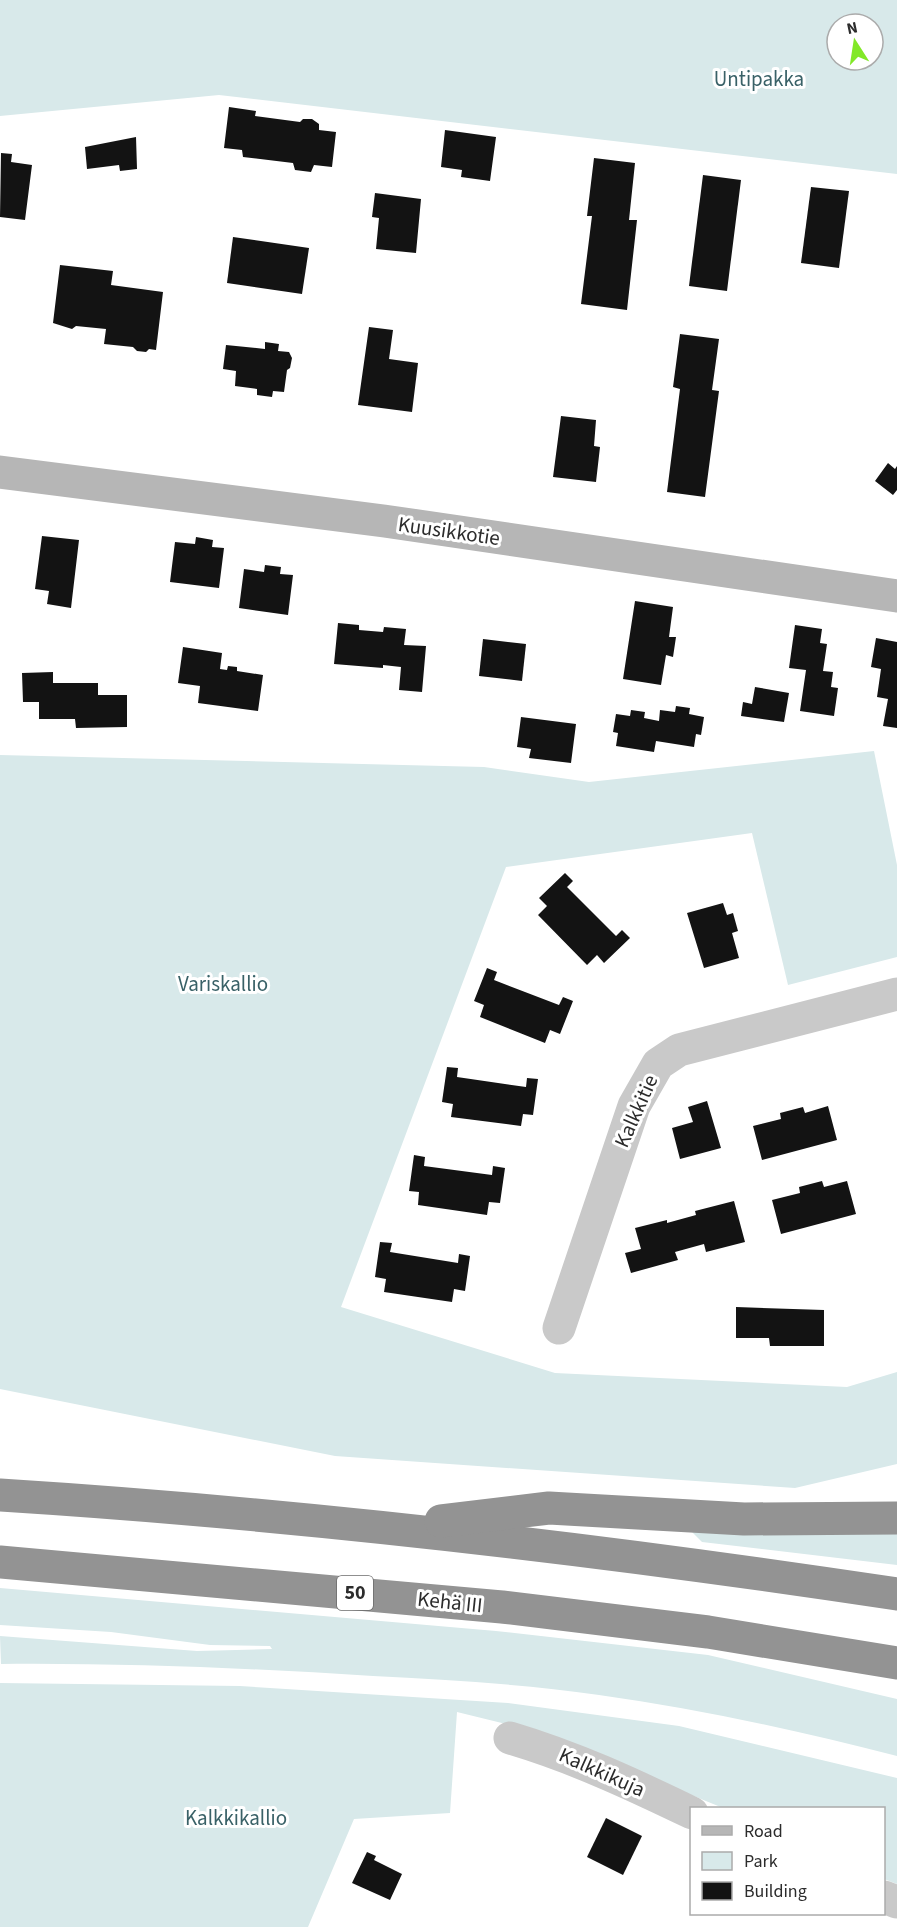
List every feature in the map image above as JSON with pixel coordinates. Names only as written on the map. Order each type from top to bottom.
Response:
[{"type":"highway","points":[[0,1495],[384,1527],[677,1561],[897,1594]]},
{"type":"highway","points":[[384,1527],[549,1508],[744,1519],[897,1518]]},
{"type":"highway","name":"Kehä III","points":[[0,1562],[502,1607],[708,1632],[897,1663]]},
{"type":"street","name":"Kuusikkotie","points":[[0,472],[384,521],[897,596]]},
{"type":"street","name":"Kalkkitie","points":[[559,1328],[634,1106],[658,1064],[679,1050],[897,994]]},
{"type":"street","name":"Kalkkikuja","points":[[510,1737],[606,1772],[690,1812]]},
{"type":"green space","name":"Untipakka","points":[[0,0],[897,0],[897,174],[219,95],[0,116]]},
{"type":"green space","name":"Variskallio","points":[[874,751],[897,865],[897,957],[788,985],[752,833],[506,867],[341,1307],[555,1373],[847,1387],[897,1372],[897,1464],[795,1488],[335,1456],[0,1389],[0,755],[484,767],[589,782]]},
{"type":"green space","points":[[689,1529],[897,1533],[897,1565],[702,1542]]},
{"type":"green space","points":[[0,1588],[496,1631],[708,1655],[897,1699],[897,1756],[712,1714],[543,1688],[234,1668],[1,1664],[0,1636],[197,1651],[272,1649],[270,1646],[210,1645],[111,1632],[0,1625]]},
{"type":"green space","name":"Kalkkikallio","points":[[0,1683],[240,1686],[508,1703],[679,1726],[897,1778],[897,1884],[885,1879],[885,1807],[721,1807],[535,1731],[457,1712],[450,1813],[354,1819],[308,1927],[0,1927]]},
{"type":"building","points":[[229,107],[256,111],[255,116],[300,122],[303,119],[312,119],[319,124],[319,130],[336,132],[332,167],[314,165],[311,172],[295,170],[293,163],[243,157],[242,150],[224,148]]},
{"type":"building","points":[[445,130],[496,137],[490,181],[461,177],[462,170],[441,167]]},
{"type":"building","points":[[136,137],[137,169],[120,171],[119,165],[87,169],[85,147]]},
{"type":"building","points":[[1,153],[12,154],[11,162],[32,165],[25,220],[0,217]]},
{"type":"building","points":[[594,158],[635,163],[629,220],[637,220],[627,310],[581,304],[592,216],[587,216]]},
{"type":"building","points":[[703,175],[741,180],[727,291],[689,286]]},
{"type":"building","points":[[811,187],[849,191],[839,268],[801,263]]},
{"type":"building","points":[[375,193],[421,199],[416,253],[376,249],[379,218],[372,217]]},
{"type":"building","points":[[233,237],[309,248],[302,294],[227,283]]},
{"type":"building","points":[[60,265],[113,271],[111,285],[163,292],[156,350],[137,351],[133,347],[104,344],[106,329],[76,326],[72,329],[53,323]]},
{"type":"building","points":[[369,327],[393,330],[389,359],[418,363],[412,412],[358,405]]},
{"type":"building","points":[[680,334],[719,339],[712,390],[719,391],[705,497],[667,492],[680,389],[673,387]]},
{"type":"building","points":[[265,342],[279,344],[278,351],[289,352],[292,358],[290,368],[287,370],[284,392],[273,391],[272,397],[257,395],[257,389],[235,386],[236,371],[223,369],[226,345],[265,349]]},
{"type":"building","points":[[561,416],[596,420],[594,446],[600,447],[596,482],[553,477]]},
{"type":"building","points":[[888,463],[895,469],[897,466],[897,490],[893,495],[875,481]]},
{"type":"building","points":[[42,536],[79,540],[71,608],[47,604],[49,591],[35,589]]},
{"type":"building","points":[[196,537],[213,540],[212,547],[224,548],[219,588],[170,582],[175,542],[195,544]]},
{"type":"building","points":[[265,565],[281,567],[280,574],[293,575],[288,615],[239,608],[244,569],[264,572]]},
{"type":"building","points":[[635,601],[673,607],[669,637],[676,637],[673,657],[666,655],[661,685],[623,679]]},
{"type":"building","points":[[338,623],[359,625],[359,630],[383,632],[384,627],[406,629],[404,645],[426,646],[422,692],[399,690],[401,667],[383,665],[383,668],[334,664]]},
{"type":"building","points":[[795,625],[822,629],[820,643],[827,644],[823,671],[833,672],[831,687],[838,688],[834,716],[800,711],[806,670],[789,668]]},
{"type":"building","points":[[876,638],[897,642],[897,728],[883,726],[888,699],[877,697],[881,669],[871,667]]},
{"type":"building","points":[[483,639],[526,644],[522,681],[479,676]]},
{"type":"building","points":[[183,647],[222,653],[220,669],[227,670],[228,666],[237,667],[237,671],[263,675],[258,711],[198,703],[200,686],[178,683]]},
{"type":"building","points":[[53,672],[53,683],[98,683],[98,695],[127,695],[127,727],[76,728],[75,719],[39,719],[39,702],[23,702],[22,673]]},
{"type":"building","points":[[755,687],[789,693],[784,722],[741,716],[743,702],[752,704]]},
{"type":"building","points":[[676,706],[690,708],[689,714],[704,717],[701,735],[696,734],[694,747],[656,741],[654,752],[616,746],[618,733],[613,732],[616,714],[630,716],[631,710],[645,712],[644,718],[659,721],[660,710],[675,712]]},
{"type":"building","points":[[521,717],[576,724],[571,763],[529,758],[531,749],[517,747]]},
{"type":"building","points":[[565,873],[573,881],[567,887],[616,936],[622,930],[630,938],[604,963],[597,955],[587,965],[538,915],[547,906],[539,898]]},
{"type":"building","points":[[723,903],[727,915],[733,913],[738,931],[732,933],[739,958],[704,968],[687,913]]},
{"type":"building","points":[[487,968],[497,972],[494,980],[559,1005],[563,997],[573,1001],[560,1034],[550,1030],[545,1043],[480,1017],[484,1005],[474,1001]]},
{"type":"building","points":[[447,1067],[458,1068],[457,1077],[526,1087],[527,1078],[538,1079],[533,1115],[523,1114],[521,1126],[451,1117],[453,1104],[442,1102]]},
{"type":"building","points":[[707,1101],[721,1148],[680,1159],[672,1128],[693,1122],[688,1107]]},
{"type":"building","points":[[828,1106],[837,1140],[762,1160],[753,1126],[781,1119],[780,1113],[803,1107],[805,1113]]},
{"type":"building","points":[[414,1155],[425,1157],[424,1166],[492,1175],[493,1166],[505,1168],[500,1203],[489,1202],[487,1215],[418,1205],[419,1192],[409,1191]]},
{"type":"building","points":[[822,1181],[824,1187],[847,1181],[856,1214],[781,1234],[772,1200],[800,1193],[799,1187]]},
{"type":"building","points":[[734,1201],[745,1242],[706,1252],[704,1244],[675,1252],[678,1260],[631,1273],[625,1253],[641,1249],[635,1228],[667,1220],[667,1223],[696,1215],[695,1211]]},
{"type":"building","points":[[380,1242],[392,1243],[390,1252],[458,1263],[459,1254],[470,1256],[465,1291],[454,1289],[452,1302],[384,1292],[386,1279],[375,1277]]},
{"type":"building","points":[[736,1307],[824,1310],[824,1346],[770,1346],[769,1338],[736,1338]]},
{"type":"building","points":[[606,1818],[642,1836],[623,1875],[587,1857]]},
{"type":"building","points":[[367,1852],[376,1856],[374,1860],[402,1874],[390,1900],[352,1883]]}]
